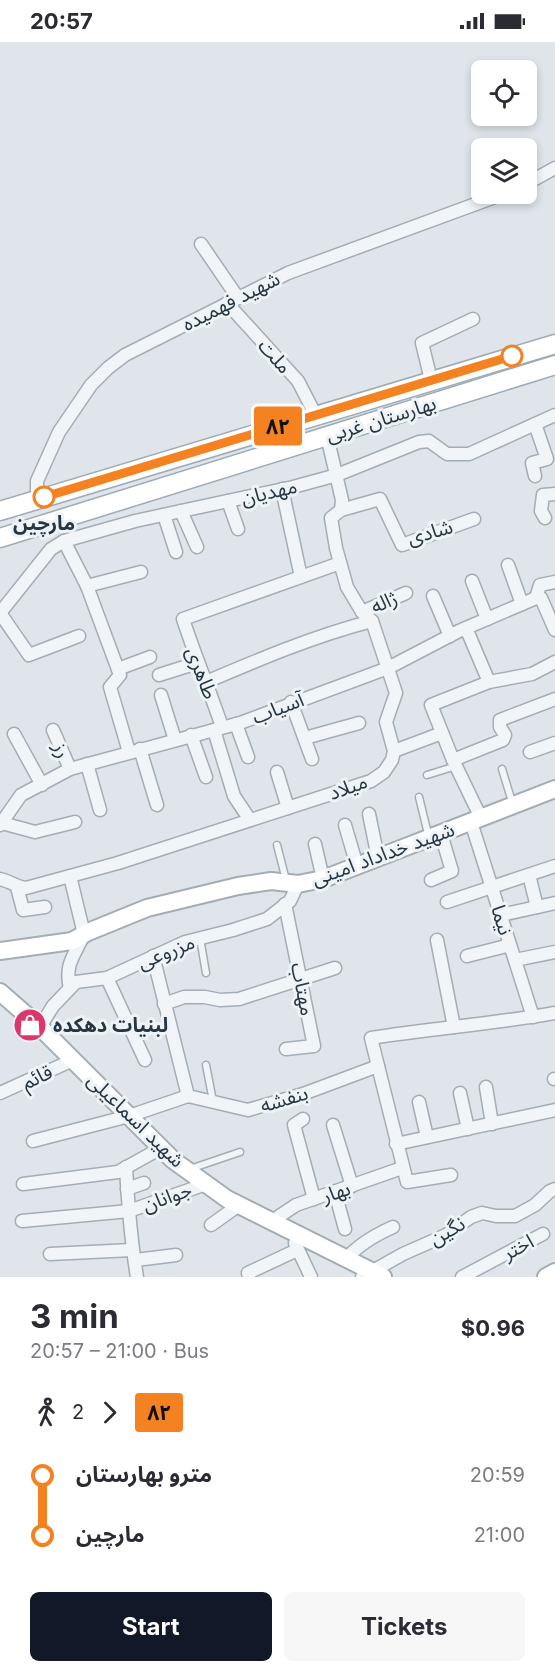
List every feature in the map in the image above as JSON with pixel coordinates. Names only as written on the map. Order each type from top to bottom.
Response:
[{"type":"main road","name":"بهارستان غربی","points":[[0,509],[555,344]]},
{"type":"main road","name":"بهارستان غربی","points":[[0,538],[555,365]]},
{"type":"street","points":[[537,178],[555,168]]},
{"type":"street","name":"شهید فهمیده","points":[[37,499],[37,481],[59,432],[91,385],[125,355],[288,273],[476,204]]},
{"type":"street","name":"ملت","points":[[201,244],[232,300],[298,381],[315,414]]},
{"type":"street","points":[[431,380],[423,343],[473,319]]},
{"type":"street","name":"مهدیان","points":[[0,613],[51,549],[64,541],[337,475],[419,442],[429,441],[447,454],[469,454],[555,415]]},
{"type":"street","points":[[535,424],[547,459],[532,463],[535,476]]},
{"type":"street","points":[[327,436],[342,500],[341,510],[332,518],[340,563],[347,587],[362,612],[372,621],[396,693],[386,722],[394,751],[442,733]]},
{"type":"street","points":[[282,489],[301,577],[340,563]]},
{"type":"street","points":[[545,518],[541,511],[543,495],[555,494]]},
{"type":"street","name":"شادی","points":[[341,510],[380,499],[402,545],[474,519]]},
{"type":"street","points":[[228,501],[238,529]]},
{"type":"street","points":[[181,511],[197,547]]},
{"type":"street","points":[[164,515],[176,552]]},
{"type":"street","points":[[64,541],[87,586],[118,669],[120,675],[110,687],[157,805]]},
{"type":"street","points":[[508,565],[522,604]]},
{"type":"street","points":[[87,586],[141,572]]},
{"type":"street","name":"طاهری","points":[[250,820],[234,795],[206,682],[197,663],[183,619],[301,577]]},
{"type":"street","points":[[472,581],[487,619]]},
{"type":"street","name":"آسیاب","points":[[2,819],[21,795],[70,769],[236,724],[388,668],[466,628],[536,598],[540,585],[555,582]]},
{"type":"street","name":"ژاله","points":[[362,612],[406,593]]},
{"type":"street","points":[[433,596],[450,636]]},
{"type":"street","points":[[536,598],[542,598],[555,630]]},
{"type":"street","points":[[0,613],[29,655],[79,636]]},
{"type":"street","points":[[206,682],[331,632],[372,621]]},
{"type":"street","points":[[466,628],[489,682],[532,674],[555,662]]},
{"type":"street","points":[[118,669],[150,657]]},
{"type":"street","points":[[159,675],[197,663]]},
{"type":"street","name":"نیما","points":[[489,682],[431,705],[476,820],[492,888],[533,1017]]},
{"type":"street","points":[[161,695],[176,740]]},
{"type":"street","points":[[455,763],[503,740],[505,735],[500,727],[500,720],[555,699]]},
{"type":"street","points":[[291,702],[312,759]]},
{"type":"street","points":[[305,738],[359,723]]},
{"type":"street","points":[[236,724],[248,757]]},
{"type":"street","name":"رز","points":[[53,730],[70,769]]},
{"type":"street","points":[[14,734],[42,785]]},
{"type":"street","points":[[191,735],[206,777]]},
{"type":"street","points":[[530,753],[555,743]]},
{"type":"street","name":"میلاد","points":[[17,887],[26,888],[117,863],[370,781],[384,772],[392,760],[394,751]]},
{"type":"street","points":[[87,764],[100,810]]},
{"type":"street","points":[[277,772],[288,808]]},
{"type":"street","name":"شهید خداداد امینی","points":[[0,951],[72,941],[147,909],[215,891],[271,881],[293,884],[323,879],[555,789]]},
{"type":"street","points":[[369,814],[378,858]]},
{"type":"street","points":[[2,819],[35,832],[75,822]]},
{"type":"street","points":[[345,825],[357,866]]},
{"type":"street","points":[[431,880],[452,871],[435,836]]},
{"type":"street","points":[[315,844],[323,879]]},
{"type":"street","points":[[447,902],[555,866]]},
{"type":"street","points":[[40,1027],[53,1006],[70,987],[66,974],[84,934],[70,876]]},
{"type":"street","points":[[529,876],[537,907]]},
{"type":"street","points":[[0,879],[11,881],[17,887],[23,910],[45,907]]},
{"type":"street","name":"مزروعی","points":[[70,987],[76,982],[107,978],[185,942],[267,918],[290,901],[293,884]]},
{"type":"street","points":[[501,915],[555,903]]},
{"type":"street","name":"مهتاب","points":[[285,904],[314,1046],[286,1050]]},
{"type":"street","points":[[437,940],[454,1027]]},
{"type":"street","points":[[467,956],[510,945]]},
{"type":"street","points":[[515,960],[555,952]]},
{"type":"street","points":[[33,1141],[129,1116],[188,1096],[153,956]]},
{"type":"street","points":[[164,1004],[184,997],[239,999],[335,968]]},
{"type":"street","points":[[107,978],[145,1060]]},
{"type":"street","name":"شهید اسماعیلی","points":[[0,992],[40,1027],[161,1148],[187,1170],[239,1204],[346,1258],[372,1275]]},
{"type":"street","points":[[451,1175],[407,1182],[371,1038],[555,1013]]},
{"type":"street","name":"قائم","points":[[0,1094],[73,1060]]},
{"type":"street","name":"بنفشه","points":[[188,1096],[248,1110],[303,1094],[378,1066]]},
{"type":"street","points":[[486,1087],[492,1124]]},
{"type":"street","points":[[460,1092],[468,1129]]},
{"type":"street","points":[[419,1102],[428,1137]]},
{"type":"street","points":[[396,1144],[555,1110]]},
{"type":"street","points":[[303,1119],[294,1125],[314,1199]]},
{"type":"street","points":[[333,1125],[352,1186]]},
{"type":"street","points":[[23,1184],[118,1172],[161,1148]]},
{"type":"street","points":[[126,1167],[137,1277]]},
{"type":"street","name":"بهار","points":[[272,1221],[296,1206],[402,1168]]},
{"type":"street","points":[[127,1189],[144,1183]]},
{"type":"street","name":"جوانان","points":[[22,1221],[129,1211],[206,1184]]},
{"type":"street","name":"نگین","points":[[372,1275],[403,1254],[446,1235],[471,1217],[482,1213],[515,1216],[535,1205],[555,1189]]},
{"type":"street","points":[[335,1192],[345,1229]]},
{"type":"street","points":[[211,1225],[239,1204]]},
{"type":"street","points":[[346,1258],[356,1247],[376,1234],[393,1227]]},
{"type":"street","points":[[290,1230],[310,1277]]},
{"type":"street","name":"اختر","points":[[462,1277],[543,1234]]},
{"type":"street","points":[[249,1277],[248,1273],[297,1250]]},
{"type":"street","points":[[50,1254],[176,1255]]},
{"type":"street","points":[[546,1277],[555,1272]]},
{"type":"lane","points":[[428,775],[455,763]]},
{"type":"lane","points":[[502,769],[513,805]]},
{"type":"lane","points":[[419,797],[435,836]]},
{"type":"lane","points":[[277,845],[293,884]]},
{"type":"lane","points":[[200,938],[206,973]]},
{"type":"lane","points":[[206,1065],[213,1102]]},
{"type":"lane","points":[[187,1170],[240,1152]]},
{"type":"bus line","name":"۸۲","points":[[44,497],[512,356]]},
{"type":"place","name":"مارچین","points":[[44,497]]},
{"type":"place","name":"لبنیات دهکده","points":[[30,1025]]}]
